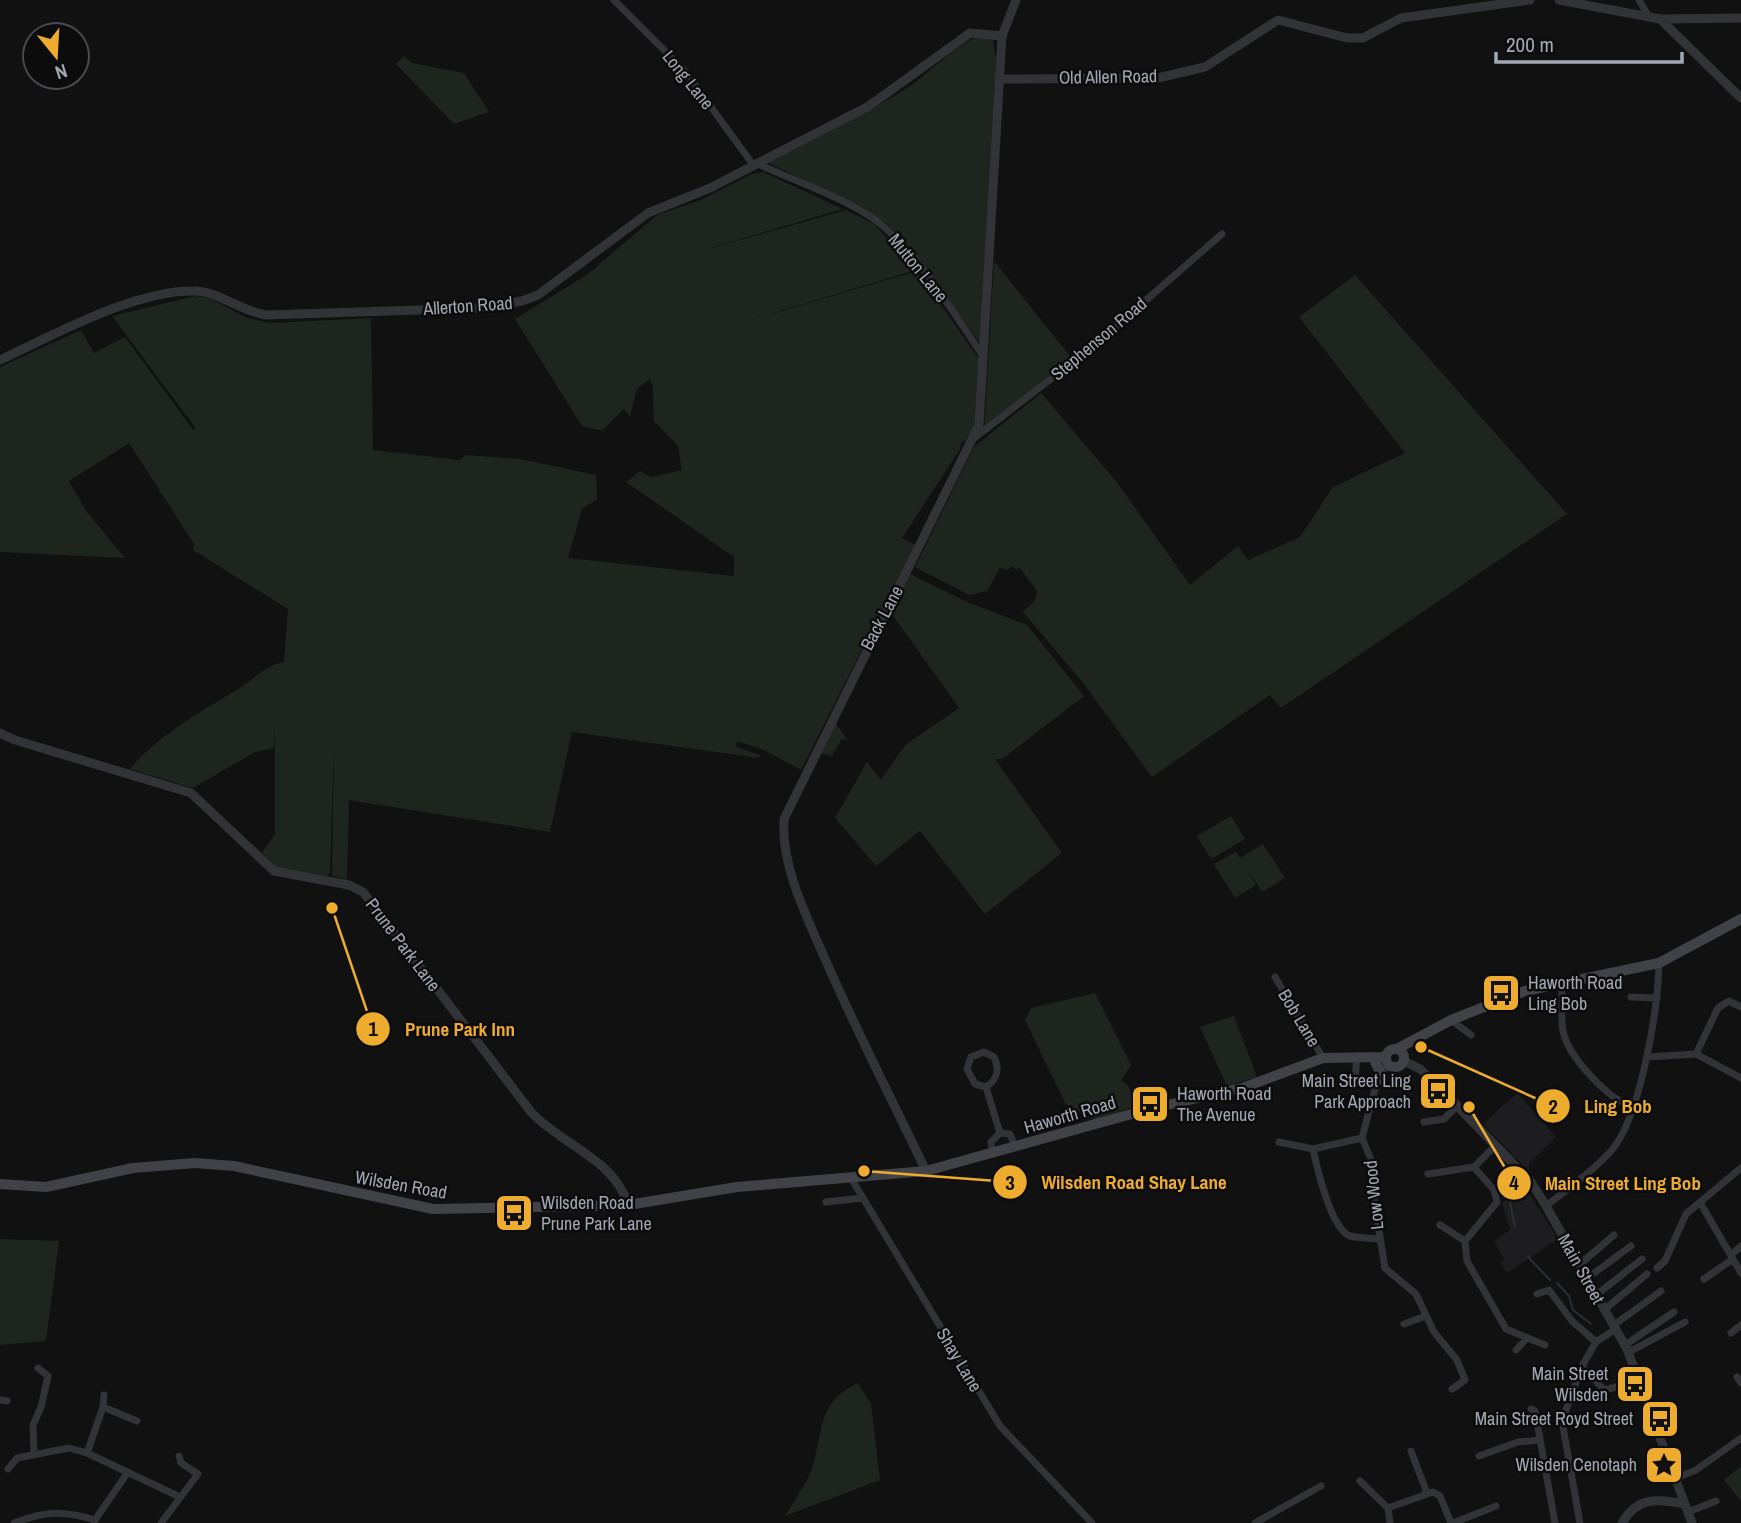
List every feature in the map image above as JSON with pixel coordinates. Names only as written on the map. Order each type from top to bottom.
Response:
[{"type":"main road","points":[[1386,1060],[1389,1050],[1397,1049],[1451,1020],[1525,991],[1561,981],[1659,963],[1741,919]]},
{"type":"main road","points":[[1397,1049],[1404,1055],[1404,1061]]},
{"type":"main road","name":"Haworth Road","points":[[926,1171],[1146,1110],[1245,1087],[1324,1058],[1373,1057],[1386,1060],[1395,1067],[1404,1061]]},
{"type":"main road","points":[[1373,1057],[1382,1077]]},
{"type":"main road","name":"Wilsden Road","points":[[0,1184],[46,1187],[133,1168],[195,1163],[234,1166],[433,1209],[628,1205],[737,1187],[926,1171]]},
{"type":"street","name":"Long Lane","points":[[614,0],[684,70],[756,165]]},
{"type":"street","name":"Back Lane","points":[[926,1171],[844,1002],[804,911],[787,856],[783,827],[789,802],[979,425],[1002,36],[1016,0]]},
{"type":"street","name":"Old Allen Road","points":[[999,79],[1158,78],[1205,67],[1278,20],[1347,38],[1363,38],[1401,18],[1530,0]]},
{"type":"street","points":[[1559,0],[1660,19],[1741,18]]},
{"type":"street","points":[[1639,0],[1649,17]]},
{"type":"street","points":[[1660,19],[1741,98]]},
{"type":"street","name":"Allerton Road","points":[[0,359],[116,307],[176,293],[196,291],[212,294],[249,312],[266,315],[480,308],[522,301],[556,285],[648,213],[710,188],[869,106],[970,33],[1002,36]]},
{"type":"street","name":"Mutton Lane","points":[[756,165],[869,216],[887,229],[944,299],[984,356]]},
{"type":"street","name":"Stephenson Road","points":[[973,439],[1091,348],[1222,234]]},
{"type":"street","name":"Prune Park Lane","points":[[0,733],[15,740],[191,793],[207,805],[274,871],[349,884],[363,892],[531,1112],[559,1137],[602,1166],[625,1194],[628,1205]]},
{"type":"street","points":[[1546,1206],[1613,1149],[1633,1107],[1647,1057],[1657,998],[1659,963]]},
{"type":"street","name":"Bob Lane","points":[[1275,977],[1324,1058]]},
{"type":"street","points":[[1561,981],[1566,1040],[1594,1079],[1618,1102],[1633,1107]]},
{"type":"street","points":[[1631,997],[1657,998]]},
{"type":"street","points":[[1696,1054],[1718,1007],[1729,1001],[1741,1007]]},
{"type":"street","points":[[1451,1020],[1471,1035]]},
{"type":"street","points":[[984,1052],[995,1057],[998,1067],[995,1079],[986,1087],[975,1084],[967,1069],[971,1057],[984,1052]]},
{"type":"street","points":[[1647,1057],[1696,1054],[1741,1078]]},
{"type":"street","points":[[1355,1080],[1357,1056]]},
{"type":"street","name":"Low Wood","points":[[1386,1060],[1362,1138],[1375,1168],[1372,1187],[1379,1239],[1385,1268],[1416,1294],[1445,1348],[1457,1360],[1465,1380],[1451,1389]]},
{"type":"street","name":"Main Street","points":[[1404,1061],[1420,1069],[1458,1105],[1531,1182],[1546,1206],[1627,1349],[1692,1523]]},
{"type":"street","points":[[986,1087],[1000,1133]]},
{"type":"street","points":[[1424,1122],[1444,1119],[1458,1105]]},
{"type":"street","points":[[1000,1133],[1010,1135],[1015,1147]]},
{"type":"street","points":[[993,1154],[991,1142],[1000,1133]]},
{"type":"street","points":[[1279,1142],[1313,1149],[1362,1138]]},
{"type":"street","points":[[1428,1174],[1474,1167],[1496,1145]]},
{"type":"street","points":[[1313,1149],[1321,1185],[1340,1228],[1350,1236],[1379,1239]]},
{"type":"street","points":[[1474,1167],[1494,1190],[1497,1202],[1465,1241],[1466,1261],[1506,1329],[1545,1345]]},
{"type":"street","points":[[1657,1268],[1665,1261],[1686,1214],[1741,1168]]},
{"type":"street","name":"Shay Lane","points":[[851,1178],[1000,1426],[1091,1523]]},
{"type":"street","points":[[826,1202],[863,1198]]},
{"type":"street","points":[[1701,1204],[1741,1273]]},
{"type":"street","points":[[1440,1225],[1465,1241]]},
{"type":"street","points":[[1579,1265],[1614,1236]]},
{"type":"street","points":[[1586,1279],[1631,1246]]},
{"type":"street","points":[[1704,1279],[1732,1257],[1741,1246]]},
{"type":"street","points":[[1595,1296],[1642,1259]]},
{"type":"street","points":[[1604,1310],[1647,1274]]},
{"type":"street","points":[[1536,1294],[1549,1290],[1572,1321],[1596,1342]]},
{"type":"street","points":[[1580,1523],[1562,1421],[1581,1366],[1596,1342],[1661,1291]]},
{"type":"street","points":[[1627,1349],[1674,1312]]},
{"type":"street","points":[[1404,1324],[1426,1316]]},
{"type":"street","points":[[1627,1349],[1685,1322]]},
{"type":"street","points":[[1655,1325],[1662,1334]]},
{"type":"street","points":[[1731,1332],[1741,1325]]},
{"type":"street","points":[[1516,1350],[1527,1338]]},
{"type":"street","points":[[1581,1366],[1604,1390]]},
{"type":"street","points":[[34,1455],[33,1425],[52,1374],[38,1368]]},
{"type":"street","points":[[1604,1390],[1620,1387]]},
{"type":"street","points":[[1599,1399],[1604,1390]]},
{"type":"street","points":[[87,1453],[103,1407],[104,1395]]},
{"type":"street","points":[[103,1407],[133,1421],[130,1431]]},
{"type":"street","points":[[1531,1409],[1535,1412],[1555,1523]]},
{"type":"street","points":[[1676,1478],[1696,1470],[1741,1438]]},
{"type":"street","points":[[1479,1456],[1518,1442],[1540,1440]]},
{"type":"street","points":[[8,1469],[16,1458],[69,1448],[87,1453],[180,1497]]},
{"type":"street","points":[[1411,1451],[1427,1493]]},
{"type":"street","points":[[160,1523],[198,1474],[181,1463],[179,1456]]},
{"type":"street","points":[[14,1523],[37,1514],[67,1512],[94,1522],[128,1472]]},
{"type":"street","points":[[1360,1481],[1388,1508],[1390,1523]]},
{"type":"street","points":[[1259,1522],[1321,1486]]},
{"type":"street","points":[[1388,1508],[1427,1493],[1440,1496],[1452,1523],[1496,1506]]},
{"type":"street","points":[[1622,1523],[1628,1513],[1644,1500],[1687,1508],[1716,1501]]},
{"type":"shaded area","points":[[977,37],[993,40],[996,60],[980,343],[904,240],[887,224],[865,210],[769,163],[907,88],[958,48]]},
{"type":"shaded area","points":[[404,56],[412,63],[464,73],[489,112],[454,124],[396,64]]},
{"type":"shaded area","points":[[763,172],[843,209],[690,254],[846,210],[874,224],[916,270],[724,328],[917,271],[979,359],[975,426],[968,440],[961,442],[960,449],[902,538],[915,545],[801,770],[764,750],[737,741],[736,747],[760,755],[759,758],[572,732],[550,832],[349,800],[347,879],[332,876],[334,745],[328,876],[274,867],[262,852],[275,834],[275,725],[274,748],[255,752],[193,788],[130,769],[155,744],[182,724],[266,669],[284,662],[288,609],[193,550],[194,544],[129,443],[69,481],[87,512],[125,558],[0,552],[0,367],[81,330],[94,353],[125,337],[193,430],[195,427],[112,316],[196,296],[211,299],[247,318],[270,323],[371,318],[373,450],[460,460],[465,455],[520,459],[596,475],[597,499],[582,509],[568,558],[734,576],[734,557],[626,482],[640,471],[651,477],[682,470],[678,446],[654,421],[653,388],[650,379],[637,389],[630,417],[624,409],[602,431],[582,426],[515,319],[588,274],[657,215],[701,200],[752,174]]},
{"type":"shaded area","points":[[994,261],[1073,360],[984,431]]},
{"type":"shaded area","points":[[1355,275],[1567,514],[1281,708],[1270,695],[1152,777],[1080,679],[1023,612],[1035,600],[1037,591],[1019,567],[1016,570],[1013,566],[1007,570],[1000,568],[987,591],[969,595],[915,567],[974,447],[1041,393],[1116,481],[1190,585],[1238,546],[1248,560],[1300,537],[1333,487],[1405,453],[1299,317]]},
{"type":"shaded area","points":[[910,574],[965,601],[1027,625],[1084,696],[1002,759],[995,759],[1062,853],[985,914],[920,831],[876,866],[835,818],[867,762],[881,780],[905,745],[959,708],[891,613]]},
{"type":"shaded area","points":[[834,720],[848,741],[842,739],[832,756],[819,753]]},
{"type":"shaded area","points":[[1231,816],[1245,839],[1211,859],[1197,836]]},
{"type":"shaded area","points":[[1263,844],[1285,878],[1262,892],[1249,871],[1256,885],[1235,898],[1214,864],[1236,852],[1240,858]]},
{"type":"shaded area","points":[[1095,993],[1131,1065],[1121,1080],[1128,1085],[1136,1106],[1094,1120],[1066,1105],[1025,1020],[1031,1008]]},
{"type":"shaded area","points":[[1234,1016],[1257,1077],[1227,1086],[1200,1027]]},
{"type":"shaded area","points":[[1517,1093],[1556,1137],[1529,1164],[1529,1172],[1483,1124]]},
{"type":"shaded area","points":[[1522,1182],[1558,1239],[1507,1273],[1500,1262],[1504,1259],[1494,1241],[1510,1230],[1502,1203]]},
{"type":"shaded area","points":[[0,1239],[59,1241],[46,1341],[0,1345]]},
{"type":"shaded area","points":[[858,1383],[871,1404],[880,1480],[785,1516],[808,1478],[826,1413],[843,1392]]},
{"type":"shaded area","points":[[1741,1466],[1741,1501],[1724,1480]]},
{"type":"waterway","points":[[1515,1227],[1510,1202],[1525,1188]]},
{"type":"waterway","points":[[1528,1257],[1550,1280]]},
{"type":"waterway","points":[[1557,1283],[1569,1296],[1573,1310],[1591,1324]]},
{"type":"place","name":"Prune Park Inn","points":[[332,908]]},
{"type":"place","name":"Haworth Road Ling Bob","points":[[1501,993]]},
{"type":"place","name":"Ling Bob","points":[[1421,1047]]},
{"type":"place","name":"Main Street Ling Park Approach","points":[[1438,1091]]},
{"type":"place","name":"Haworth Road The Avenue","points":[[1150,1104]]},
{"type":"place","name":"Main Street Ling Bob","points":[[1469,1107]]},
{"type":"place","name":"Wilsden Road Shay Lane","points":[[864,1171]]},
{"type":"place","name":"Wilsden Road Prune Park Lane","points":[[514,1213]]},
{"type":"place","name":"Main Street Wilsden","points":[[1635,1384]]},
{"type":"place","name":"Main Street Royd Street","points":[[1660,1419]]},
{"type":"place","name":"Wilsden Cenotaph","points":[[1664,1465]]}]
